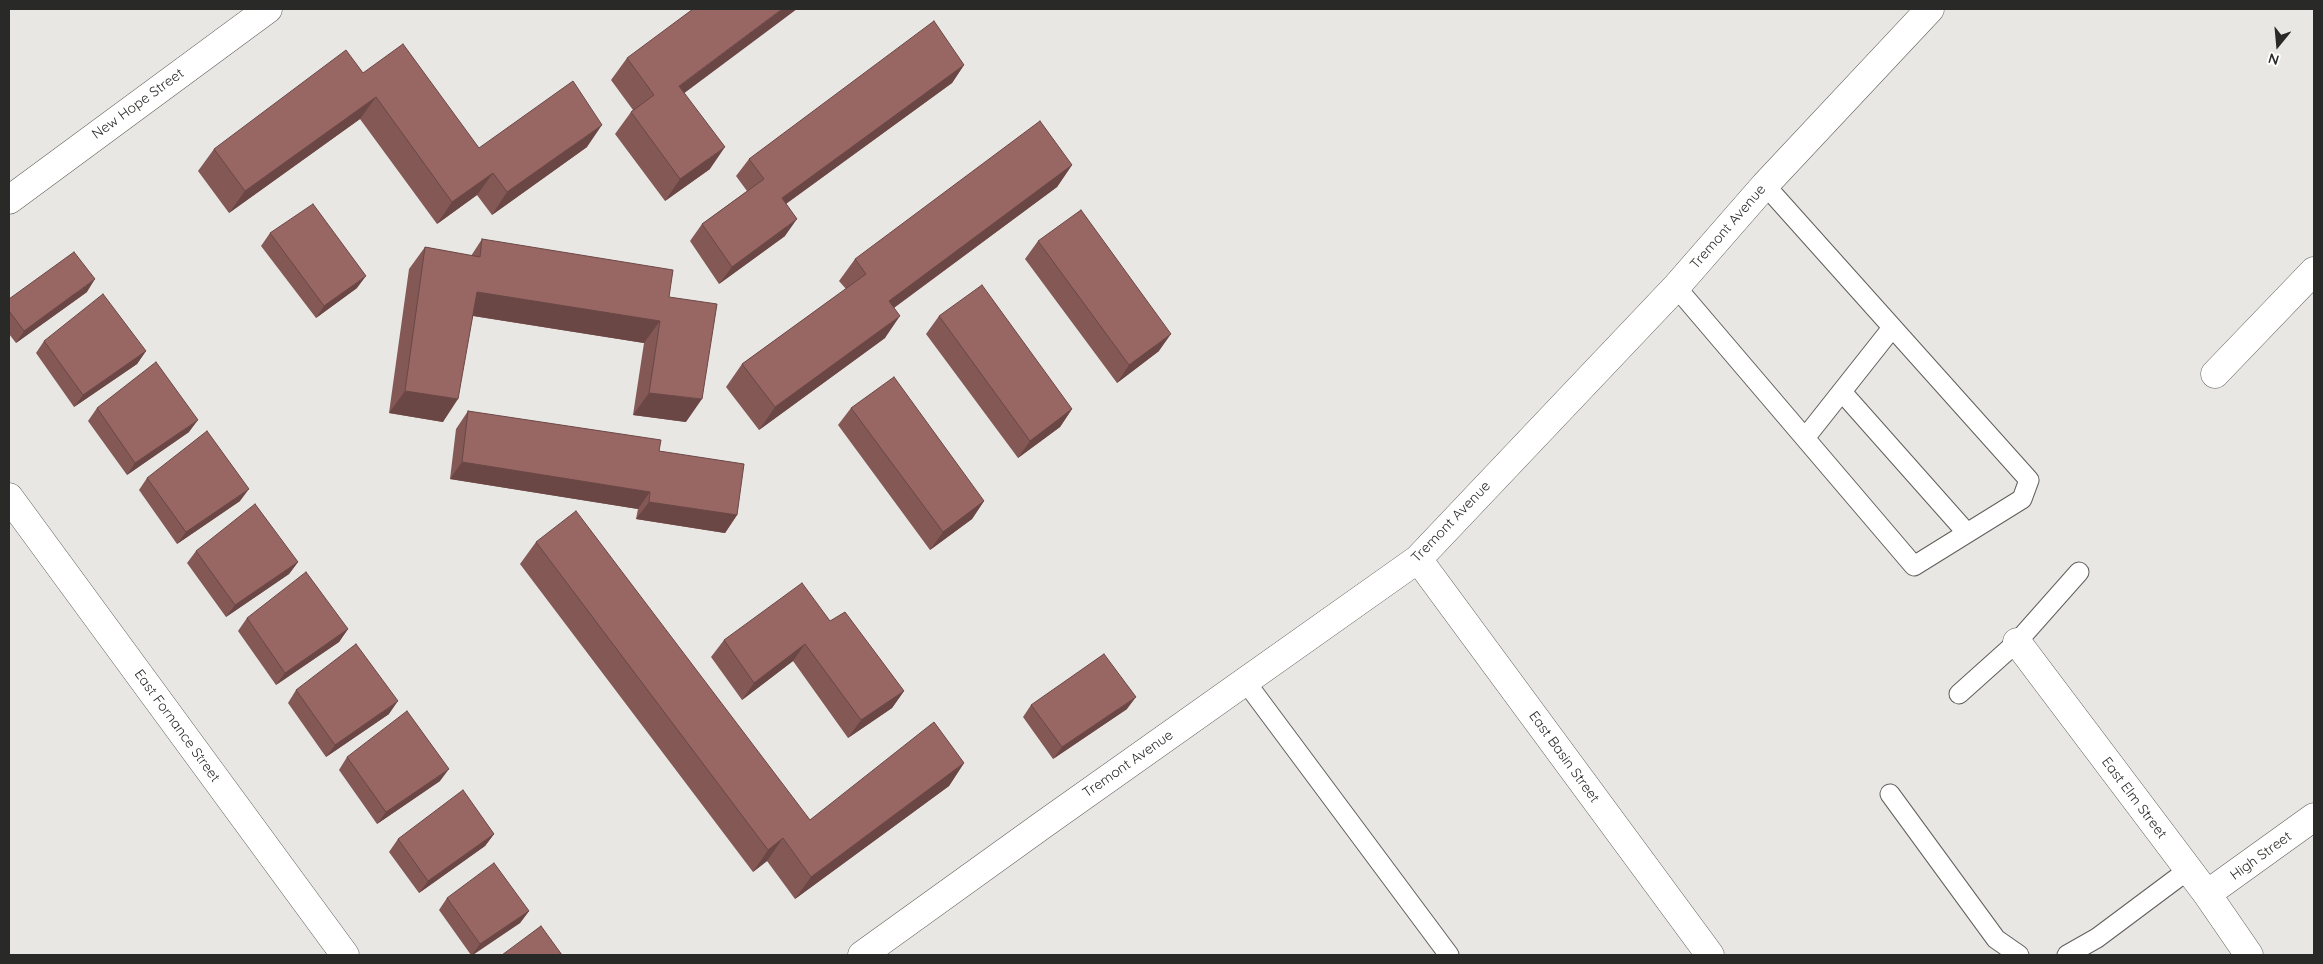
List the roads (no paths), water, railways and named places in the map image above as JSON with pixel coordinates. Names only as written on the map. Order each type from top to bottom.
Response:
[{"type":"street","name":"New Hope Street","points":[[9,200],[268,9]]},
{"type":"street","name":"Tremont Avenue","points":[[862,955],[1418,559],[1676,287],[1765,185],[1930,9]]},
{"type":"street","points":[[2215,374],[2314,271]]},
{"type":"street","name":"East Fornance Street","points":[[9,497],[345,955]]},
{"type":"street","name":"East Basin Street","points":[[1418,559],[1710,955]]},
{"type":"street","name":"East Elm Street","points":[[2017,642],[2207,894],[2249,955]]},
{"type":"street","name":"High Street","points":[[2207,894],[2314,817]]},
{"type":"lane","points":[[1676,287],[1914,566],[2022,498],[2029,480],[1765,185]]},
{"type":"lane","points":[[1805,438],[1892,328]]},
{"type":"lane","points":[[1842,392],[1967,532]]},
{"type":"lane","points":[[1959,694],[2017,642],[2079,572]]},
{"type":"lane","points":[[1245,681],[1449,955]]},
{"type":"lane","points":[[1890,794],[1996,939],[2019,955]]},
{"type":"lane","points":[[2067,955],[2097,938],[2188,870]]}]
